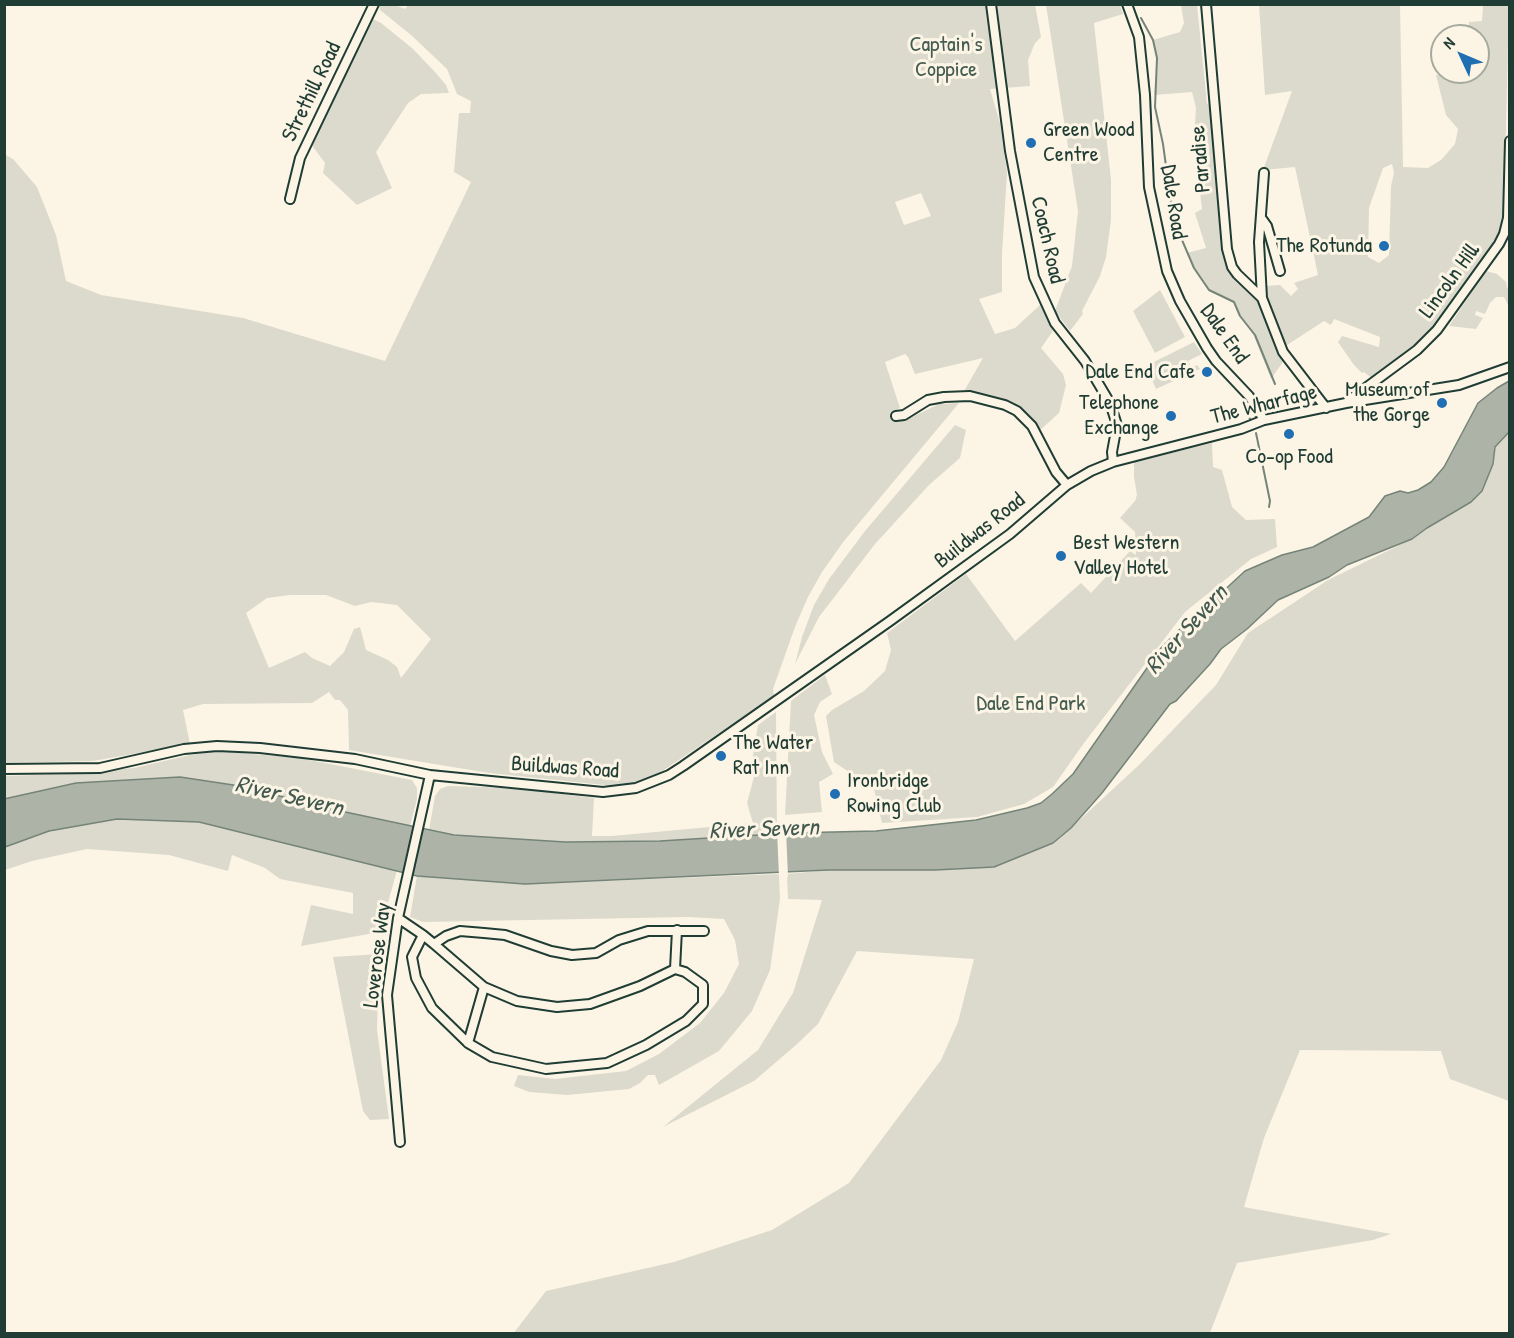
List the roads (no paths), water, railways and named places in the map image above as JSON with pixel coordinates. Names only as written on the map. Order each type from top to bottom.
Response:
[{"type":"street","name":"Strethill Road","points":[[290,199],[300,158],[374,4]]},
{"type":"street","name":"Coach Road","points":[[991,4],[1010,151],[1034,277],[1055,323],[1085,362],[1110,403],[1117,425],[1112,452],[1113,462]]},
{"type":"street","name":"Dale Road","points":[[1127,4],[1139,37],[1145,95],[1149,187],[1165,262]]},
{"type":"street","name":"Paradise","points":[[1206,4],[1227,249],[1232,267],[1262,298]]},
{"type":"street","name":"Lincoln Hill","points":[[1346,403],[1417,350],[1437,330],[1506,236],[1509,141]]},
{"type":"street","name":"Paradise","points":[[1264,173],[1259,242],[1262,298],[1283,352],[1326,408]]},
{"type":"street","points":[[1262,219],[1267,226],[1280,272]]},
{"type":"street","name":"Dale End","points":[[1165,262],[1180,301],[1207,348],[1216,361],[1250,396],[1264,420]]},
{"type":"street","name":"The Wharfage","points":[[1067,485],[1113,462],[1241,429],[1264,420],[1346,403],[1459,385],[1509,367]]},
{"type":"street","points":[[902,417],[928,400],[944,397],[970,396],[1005,405],[1017,411],[1032,426],[1056,472],[1067,485]]},
{"type":"street","name":"Buildwas Road","points":[[4,769],[100,768],[184,749],[217,746],[260,748],[355,759],[430,775],[603,792],[636,788],[669,775],[807,680],[1001,540],[1067,485]]},
{"type":"street","name":"Loverose Way","points":[[400,1142],[387,995],[398,918],[430,775]]},
{"type":"street","points":[[398,918],[423,935],[484,987],[517,1001],[557,1007],[590,1004],[640,986],[675,969],[685,972],[703,984],[703,1004],[686,1020],[646,1045],[607,1063],[546,1069],[492,1057],[468,1043],[432,1008],[416,978],[412,957],[423,935]]},
{"type":"street","points":[[675,969],[677,930]]},
{"type":"street","points":[[434,945],[446,936],[460,932],[484,933],[505,935],[551,951],[572,955],[596,953],[619,940],[648,931],[704,931]]},
{"type":"street","points":[[468,1043],[484,987]]},
{"type":"water","name":"River Severn","points":[[1509,381],[1509,432],[1495,447],[1493,464],[1482,491],[1471,502],[1412,539],[1347,565],[1329,577],[1278,600],[1221,649],[1176,701],[1170,704],[1102,793],[1071,828],[1053,843],[994,867],[935,870],[828,870],[525,884],[417,876],[199,822],[117,819],[49,831],[5,847],[4,799],[76,783],[180,777],[240,786],[331,809],[454,835],[565,842],[660,841],[790,833],[876,831],[976,820],[1027,808],[1041,803],[1073,774],[1161,648],[1189,620],[1245,571],[1282,555],[1313,547],[1369,517],[1385,496],[1400,491],[1408,493],[1418,490],[1431,482],[1444,467],[1478,403]]},
{"type":"waterway","points":[[1141,18],[1153,40],[1157,58],[1155,107],[1163,144],[1172,210],[1179,233],[1194,268],[1209,290],[1234,302],[1240,316],[1255,335],[1275,384]]},
{"type":"waterway","points":[[1245,409],[1250,419]]},
{"type":"waterway","points":[[1256,433],[1270,501],[1269,507]]},
{"type":"place","name":"Green Wood Centre","points":[[1031,143]]},
{"type":"place","name":"The Rotunda","points":[[1384,246]]},
{"type":"place","name":"Dale End Cafe","points":[[1207,372]]},
{"type":"place","name":"Museum of the Gorge","points":[[1442,403]]},
{"type":"place","name":"Telephone Exchange","points":[[1171,416]]},
{"type":"place","name":"Co-op Food","points":[[1289,434]]},
{"type":"place","name":"Best Western Valley Hotel","points":[[1061,556]]},
{"type":"place","name":"The Water Rat Inn","points":[[721,756]]},
{"type":"place","name":"Ironbridge Rowing Club","points":[[835,794]]},
{"type":"park label","name":"Captain's Coppice","points":[[946,58]]},
{"type":"park label","name":"Dale End Park","points":[[1031,704]]}]
